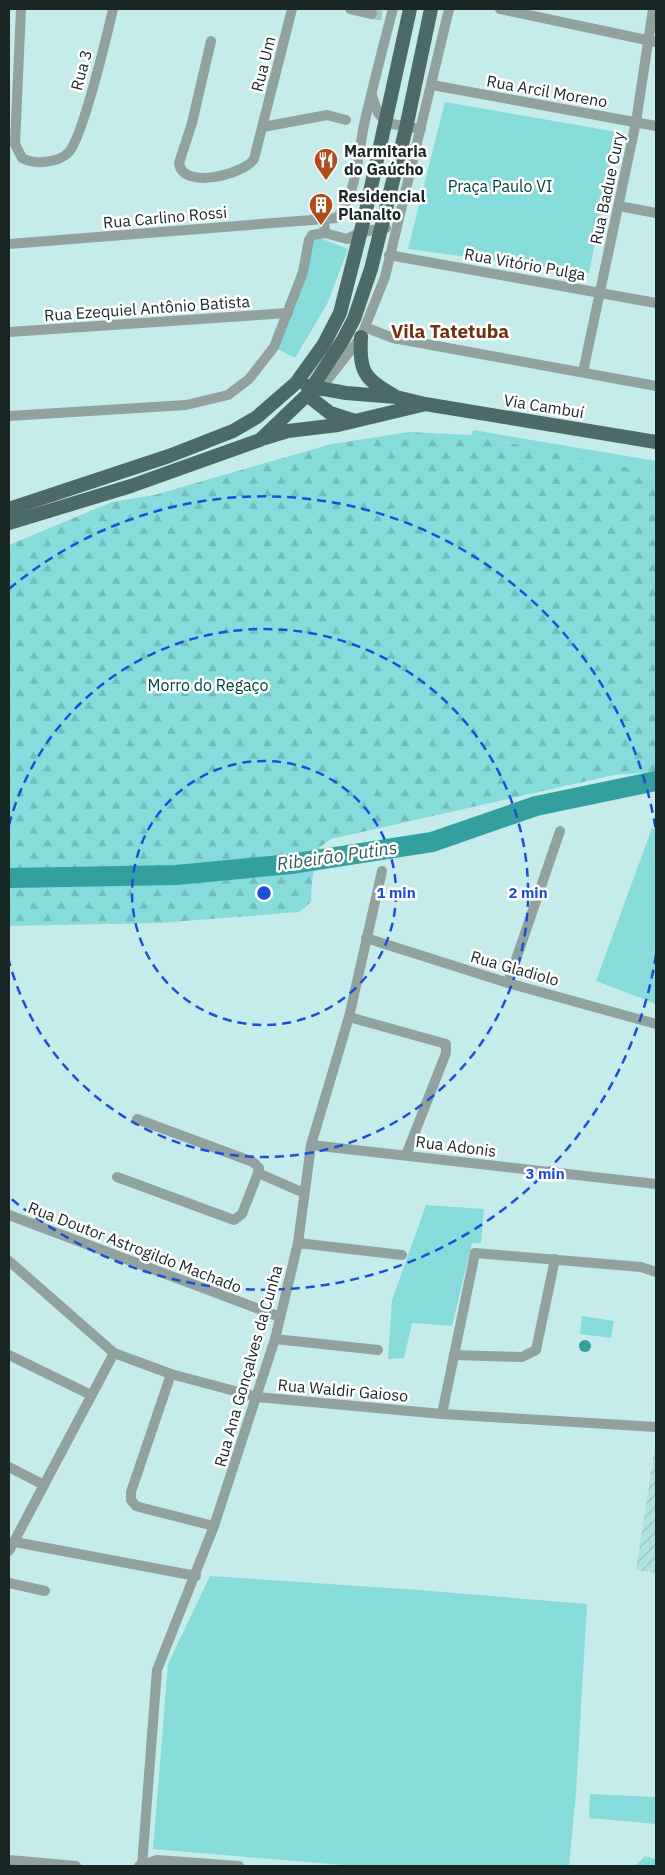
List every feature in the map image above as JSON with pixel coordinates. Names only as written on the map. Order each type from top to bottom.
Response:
[{"type":"main road","points":[[9,509],[160,459],[233,431],[286,394],[306,370],[340,313],[361,232],[410,9]]},
{"type":"main road","points":[[260,440],[292,412],[312,391],[354,319],[382,229],[431,9]]},
{"type":"main road","points":[[364,333],[360,362],[364,374],[374,385],[396,397]]},
{"type":"main road","points":[[306,370],[312,391]]},
{"type":"main road","points":[[286,394],[312,391]]},
{"type":"main road","name":"Via Cambuí","points":[[312,391],[396,397],[426,404],[656,442]]},
{"type":"main road","name":"Via Cambuí","points":[[312,391],[330,414],[355,421],[426,404]]},
{"type":"main road","points":[[9,523],[131,486],[288,431],[355,421]]},
{"type":"street","name":"Rua 3","points":[[21,9],[15,149],[27,161],[44,162],[68,153],[77,138],[115,10]]},
{"type":"street","name":"Rua Um","points":[[211,41],[192,123],[179,163],[179,167],[187,174],[203,177],[228,175],[249,166],[254,159],[292,9]]},
{"type":"street","points":[[350,9],[372,14]]},
{"type":"street","points":[[312,391],[364,333],[385,278],[449,9]]},
{"type":"street","points":[[500,9],[652,41]]},
{"type":"street","name":"Rua Badue Cury","points":[[583,372],[652,41],[653,9]]},
{"type":"street","points":[[325,233],[324,219],[337,218],[345,207],[355,177],[389,14]]},
{"type":"street","name":"Rua Arcil Moreno","points":[[432,85],[656,126]]},
{"type":"street","points":[[371,95],[378,112],[386,123],[406,128],[421,129]]},
{"type":"street","points":[[263,127],[327,115],[346,120]]},
{"type":"street","points":[[618,206],[656,213]]},
{"type":"street","name":"Rua Carlino Rossi","points":[[9,244],[324,219]]},
{"type":"street","points":[[9,416],[186,404],[228,395],[249,380],[267,358],[282,330],[303,272],[308,240],[312,235],[325,233],[347,239],[361,232],[396,226]]},
{"type":"street","name":"Rua Vitório Pulga","points":[[389,255],[656,302]]},
{"type":"street","name":"Rua Ezequiel Antônio Batista","points":[[9,332],[288,313]]},
{"type":"street","points":[[364,333],[656,386]]},
{"type":"street","points":[[508,983],[560,831]]},
{"type":"street","name":"Rua Ana Gonçalves da Cunha","points":[[141,1866],[157,1670],[196,1576],[214,1526],[275,1339],[298,1243],[311,1145],[348,1017],[382,871]]},
{"type":"street","name":"Rua Gladiolo","points":[[366,938],[508,983],[656,1024]]},
{"type":"street","points":[[348,1017],[446,1044],[446,1053],[406,1155]]},
{"type":"street","points":[[117,1177],[234,1220],[242,1214],[258,1173],[258,1168],[253,1162],[137,1119]]},
{"type":"street","name":"Rua Adonis","points":[[311,1145],[656,1184]]},
{"type":"street","points":[[258,1173],[304,1193]]},
{"type":"street","name":"Rua Doutor Astrogildo Machado","points":[[9,1215],[280,1317]]},
{"type":"street","points":[[298,1243],[402,1255]]},
{"type":"street","points":[[442,1414],[475,1253],[641,1267],[656,1272]]},
{"type":"street","points":[[454,1355],[522,1357],[536,1350],[554,1259]]},
{"type":"street","name":"Rua Waldir Gaioso","points":[[9,1260],[114,1353],[171,1374],[257,1397],[442,1414],[656,1427]]},
{"type":"street","points":[[275,1339],[378,1350]]},
{"type":"street","points":[[9,1551],[16,1542],[114,1353]]},
{"type":"street","points":[[9,1355],[91,1395]]},
{"type":"street","points":[[171,1374],[131,1492],[131,1500],[136,1506],[214,1526]]},
{"type":"street","points":[[9,1467],[44,1485]]},
{"type":"street","points":[[16,1542],[196,1576]]},
{"type":"street","points":[[9,1583],[45,1591]]},
{"type":"street","points":[[9,1860],[76,1866]]},
{"type":"street","points":[[141,1866],[157,1860],[239,1866]]},
{"type":"shaded area","points":[[656,1439],[656,1573],[636,1570]]},
{"type":"green space","name":"Praça Paulo VI","points":[[445,102],[617,132],[589,273],[408,249]]},
{"type":"green space","points":[[312,235],[348,249],[327,304],[295,358],[274,347]]},
{"type":"green space","points":[[473,430],[656,461],[656,476],[635,469],[472,435]]},
{"type":"green space","name":"Morro do Regaço","points":[[409,432],[472,435],[635,469],[656,476],[656,772],[614,775],[331,839],[320,847],[312,880],[311,902],[299,912],[159,923],[9,926],[9,545],[112,502],[154,495],[332,444]]},
{"type":"green space","points":[[652,828],[656,830],[656,1004],[596,981]]},
{"type":"green space","points":[[426,1205],[484,1209],[481,1243],[472,1243],[452,1326],[412,1323],[404,1358],[388,1359],[392,1300]]},
{"type":"green space","points":[[582,1316],[614,1321],[611,1338],[580,1334]]},
{"type":"green space","points":[[210,1576],[419,1590],[587,1604],[576,1793],[569,1866],[355,1866],[153,1849],[168,1664]]},
{"type":"green space","points":[[590,1794],[656,1797],[656,1824],[589,1818]]},
{"type":"green space","points":[[645,1856],[656,1859],[656,1866],[635,1866]]},
{"type":"water","points":[[583,1340],[587,1340],[591,1346],[587,1352],[583,1352],[579,1348],[579,1344]]},
{"type":"waterway","name":"Ribeirão Putins","points":[[9,878],[176,875],[291,864],[432,842],[536,806],[656,781]]},
{"type":"tunnel","points":[[372,14],[384,16]]},
{"type":"place","name":"Marmitaria do Gaúcho","points":[[326,181]]},
{"type":"place","name":"Residencial Planalto","points":[[321,226]]},
{"type":"district","name":"Vila Tatetuba","points":[[450,331]]}]
